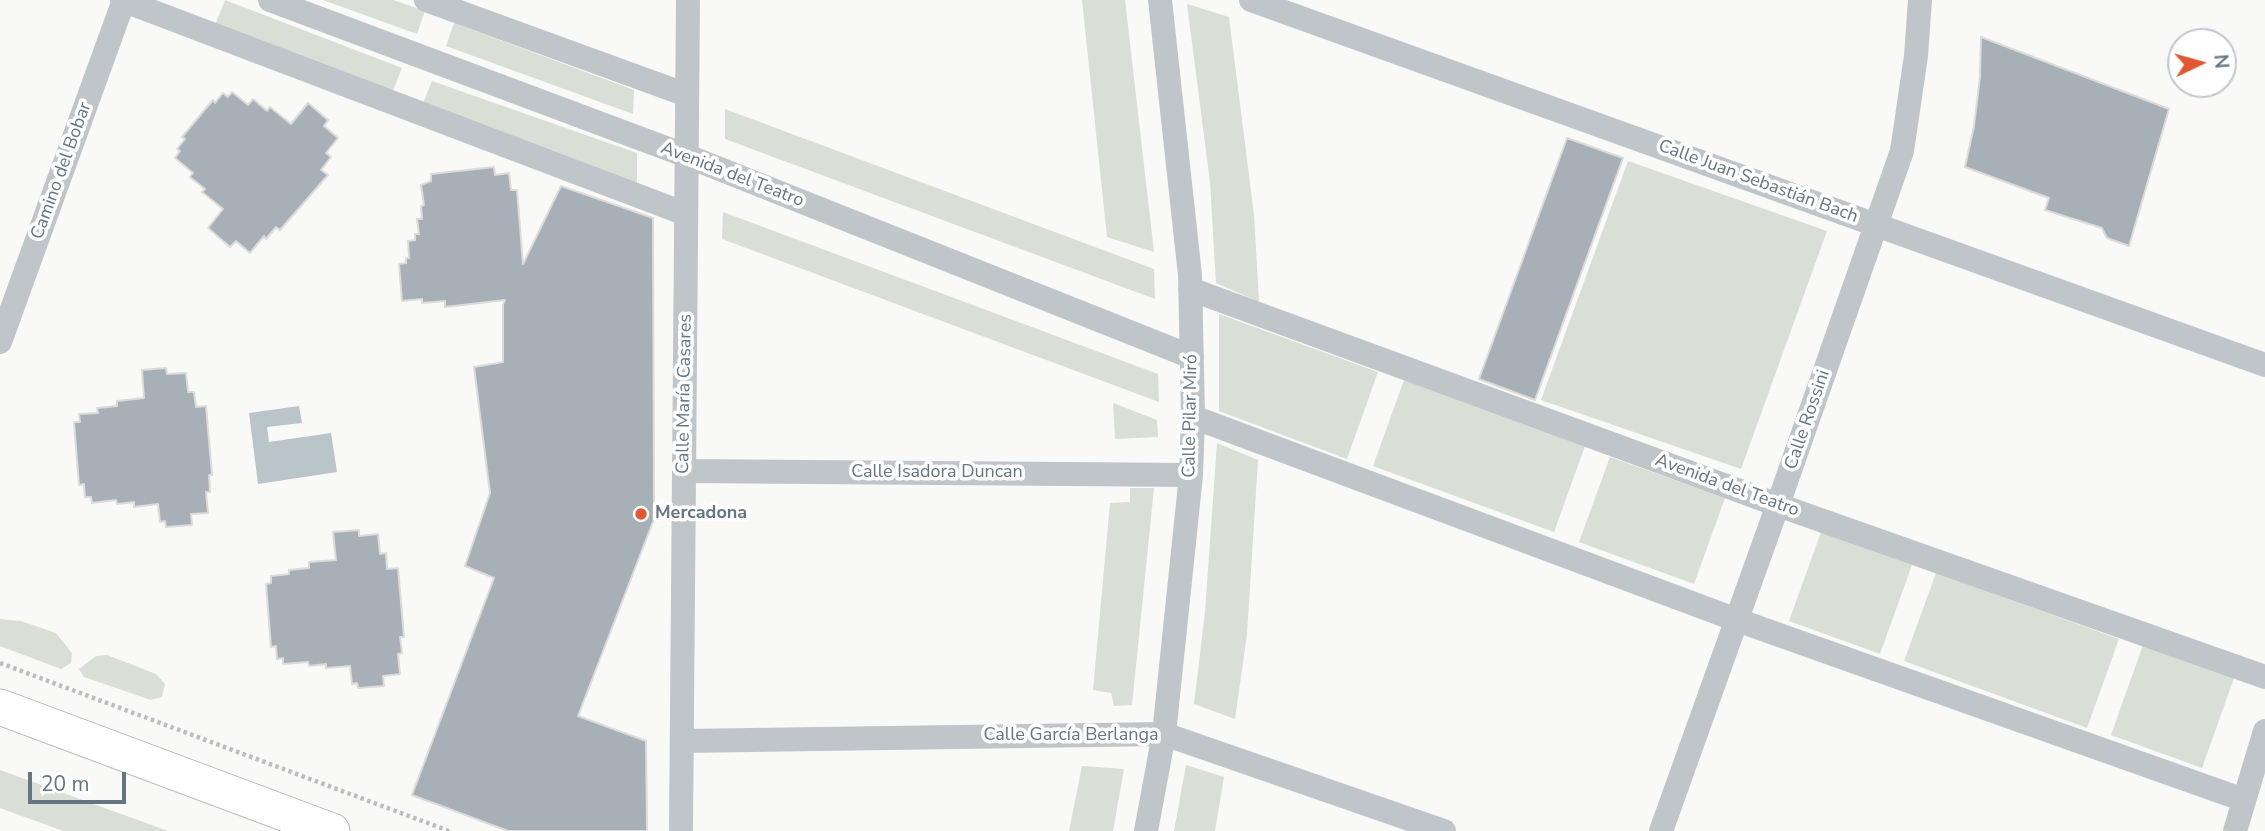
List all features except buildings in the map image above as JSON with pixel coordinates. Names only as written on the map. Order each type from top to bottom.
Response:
[{"type":"main road","points":[[0,707],[332,831]]},
{"type":"street","points":[[123,0],[687,214]]},
{"type":"street","name":"Camino del Bobar","points":[[0,342],[123,0]]},
{"type":"street","name":"Avenida del Teatro","points":[[270,0],[687,156],[1192,356]]},
{"type":"street","points":[[426,0],[687,95]]},
{"type":"street","name":"Calle María Casares","points":[[681,831],[688,0]]},
{"type":"street","name":"Calle Pilar Miró","points":[[1146,831],[1164,734],[1191,475],[1193,417],[1190,289],[1160,0]]},
{"type":"street","name":"Calle Juan Sebastián Bach","points":[[1251,0],[2265,365]]},
{"type":"street","name":"Calle Rossini","points":[[1661,831],[1902,151],[1916,56],[1920,0]]},
{"type":"street","name":"Avenida del Teatro","points":[[1190,289],[1778,505],[2265,677]]},
{"type":"street","points":[[1193,417],[1737,620],[2244,800]]},
{"type":"street","name":"Calle Isadora Duncan","points":[[684,471],[1191,475]]},
{"type":"street","points":[[2235,831],[2265,731]]},
{"type":"street","name":"Calle García Berlanga","points":[[682,741],[1164,734],[1444,831]]},
{"type":"path","points":[[0,663],[449,831]]},
{"type":"shaded area","points":[[225,0],[402,68],[392,93],[215,25]]},
{"type":"shaded area","points":[[323,0],[393,0],[425,11],[417,34]]},
{"type":"shaded area","points":[[1082,0],[1125,0],[1154,252],[1107,237]]},
{"type":"shaded area","points":[[1187,4],[1229,17],[1254,215],[1259,302],[1216,283],[1210,182]]},
{"type":"shaded area","points":[[454,23],[634,90],[633,114],[446,46]]},
{"type":"shaded area","points":[[432,81],[637,153],[637,184],[423,103]]},
{"type":"shaded area","points":[[725,109],[1154,269],[1155,299],[725,139]]},
{"type":"shaded area","points":[[1628,161],[1827,231],[1741,469],[1541,400]]},
{"type":"shaded area","points":[[723,212],[1158,374],[1159,402],[722,239]]},
{"type":"shaded area","points":[[1219,314],[1378,372],[1347,459],[1219,411]]},
{"type":"shaded area","points":[[1404,380],[1585,446],[1554,532],[1373,466]]},
{"type":"shaded area","points":[[1113,403],[1157,420],[1158,437],[1115,439]]},
{"type":"shaded area","points":[[299,406],[302,423],[267,427],[269,442],[331,433],[337,472],[258,484],[249,413]]},
{"type":"shaded area","points":[[1217,443],[1258,460],[1247,634],[1235,719],[1194,704],[1205,612]]},
{"type":"shaded area","points":[[1610,457],[1725,498],[1694,584],[1579,542]]},
{"type":"shaded area","points":[[1130,488],[1154,488],[1132,705],[1114,706],[1111,693],[1093,690],[1110,503],[1130,502]]},
{"type":"shaded area","points":[[1821,532],[1912,565],[1880,654],[1789,621]]},
{"type":"shaded area","points":[[1936,573],[2119,639],[2087,728],[1904,661]]},
{"type":"shaded area","points":[[0,619],[21,621],[56,633],[72,653],[71,663],[61,669],[0,646]]},
{"type":"shaded area","points":[[2143,645],[2234,678],[2202,768],[2111,735]]},
{"type":"shaded area","points":[[107,655],[156,674],[165,684],[162,697],[151,700],[84,677],[79,669],[96,656]]},
{"type":"shaded area","points":[[1186,765],[1224,777],[1215,831],[1174,831]]},
{"type":"shaded area","points":[[1082,766],[1124,769],[1113,831],[1069,831]]},
{"type":"shaded area","points":[[0,770],[168,831],[63,831],[0,808]]},
{"type":"place","name":"Mercadona","points":[[641,514]]}]
